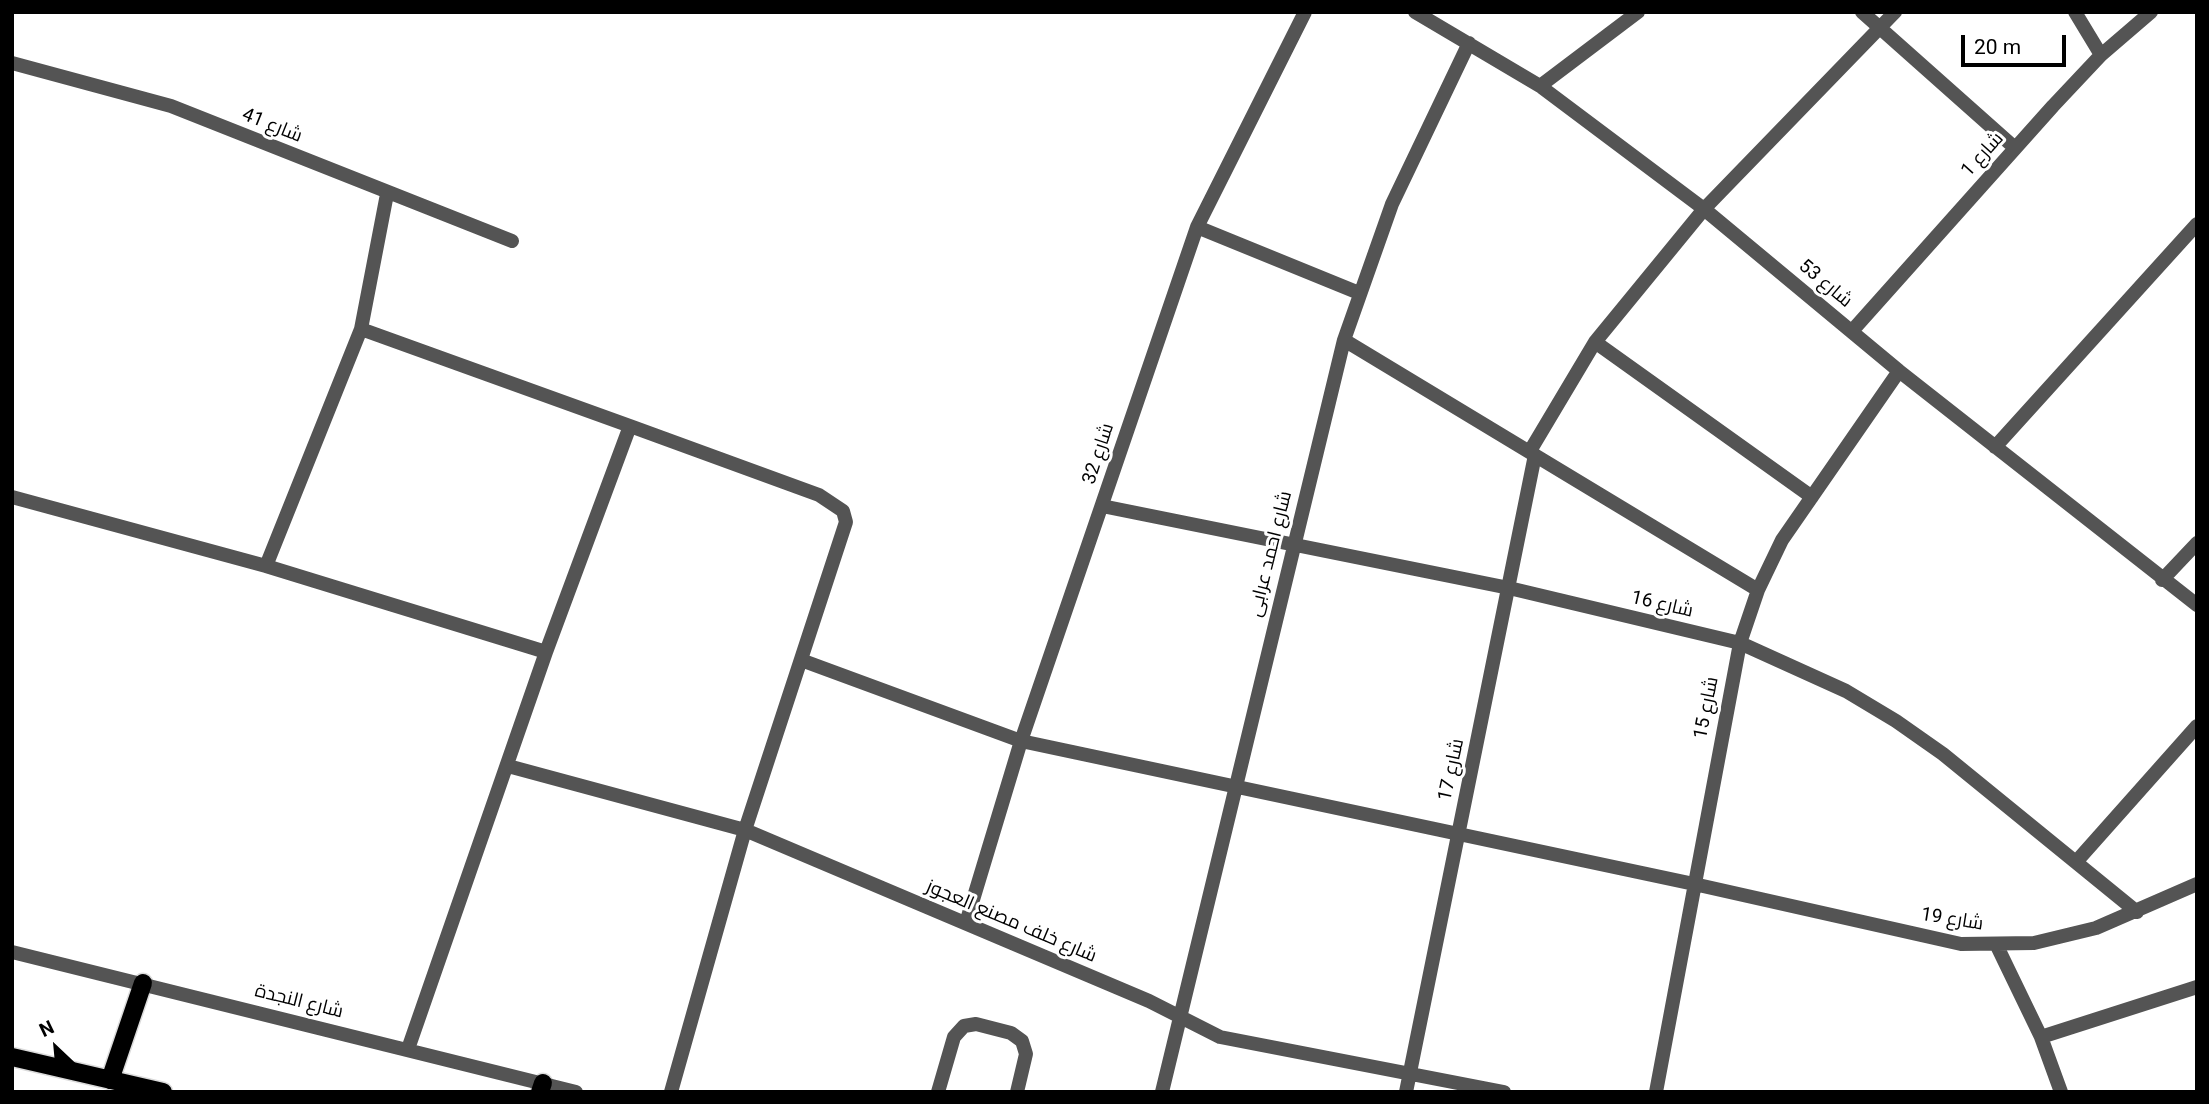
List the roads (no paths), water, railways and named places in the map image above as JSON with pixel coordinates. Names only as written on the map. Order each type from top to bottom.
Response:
[{"type":"main road","points":[[110,1080],[144,983]]},
{"type":"main road","points":[[12,1057],[163,1092]]},
{"type":"street","name":"شارع 32","points":[[966,923],[1021,741],[1197,227],[1304,12]]},
{"type":"street","name":"شارع 53","points":[[1415,12],[1540,86],[1704,209],[1899,371],[2197,605]]},
{"type":"street","points":[[1540,86],[1638,12]]},
{"type":"street","points":[[1862,12],[2015,148]]},
{"type":"street","name":"شارع 17","points":[[1406,1092],[1508,588],[1532,453],[1595,342],[1704,209],[1895,12]]},
{"type":"street","points":[[2075,12],[2101,55]]},
{"type":"street","name":"شارع 1","points":[[1852,331],[2101,55],[2151,12]]},
{"type":"street","name":"شارع احمد عرابى","points":[[1162,1092],[1344,340],[1392,204],[1469,43]]},
{"type":"street","name":"شارع 41","points":[[12,62],[171,106],[512,242]]},
{"type":"street","points":[[267,566],[361,329],[387,194]]},
{"type":"street","points":[[1995,447],[2197,223]]},
{"type":"street","points":[[1197,227],[1359,293]]},
{"type":"street","points":[[361,329],[819,495],[843,511],[846,522],[745,830],[671,1092]]},
{"type":"street","points":[[1344,340],[1758,590]]},
{"type":"street","points":[[1595,342],[1812,497]]},
{"type":"street","name":"شارع 15","points":[[1656,1092],[1740,643],[1758,590],[1783,540],[1899,371]]},
{"type":"street","points":[[408,1049],[546,652],[630,426]]},
{"type":"street","points":[[12,497],[267,566],[546,652]]},
{"type":"street","name":"شارع 16","points":[[1102,506],[1508,588],[1740,643],[1846,691],[1896,721],[1943,754],[2137,912]]},
{"type":"street","points":[[2162,580],[2197,543]]},
{"type":"street","name":"شارع 19","points":[[801,660],[1021,741],[1694,884],[1961,944],[1997,946],[2034,943],[2095,928],[2197,884]]},
{"type":"street","points":[[2076,862],[2197,726]]},
{"type":"street","name":"شارع خلف مصنع العجوز","points":[[508,766],[745,830],[1149,1001],[1220,1037],[1504,1092]]},
{"type":"street","points":[[1997,946],[2041,1037],[2061,1092]]},
{"type":"street","name":"شارع النجدة","points":[[12,952],[408,1049],[541,1088],[576,1092]]},
{"type":"street","points":[[2041,1037],[2197,987]]},
{"type":"street","points":[[938,1092],[954,1037],[964,1026],[976,1024],[1011,1033],[1022,1041],[1026,1054],[1017,1092]]}]
